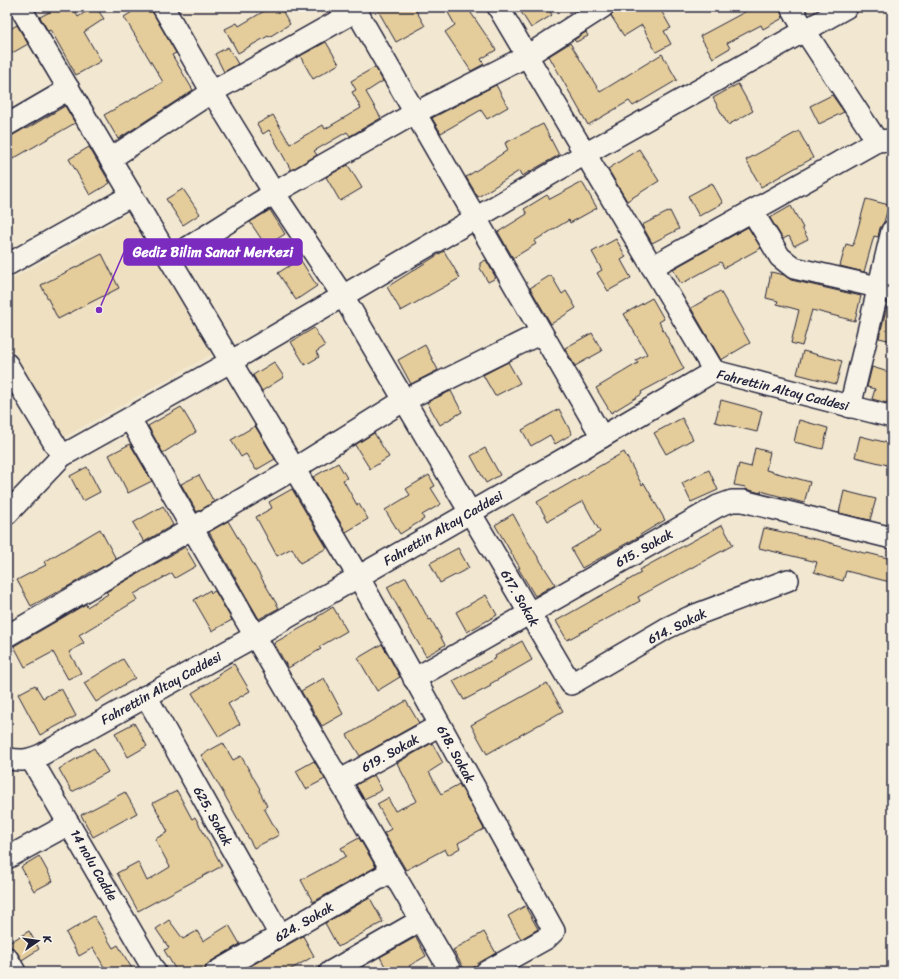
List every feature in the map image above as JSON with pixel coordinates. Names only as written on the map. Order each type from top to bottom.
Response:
[{"type":"street","name":"618. Sokak","points":[[20,7],[358,576],[554,931],[547,938],[486,972]]},
{"type":"street","name":"617. Sokak","points":[[163,7],[212,92],[274,193],[343,296],[403,401],[571,684]]},
{"type":"street","points":[[498,7],[714,371]]},
{"type":"street","points":[[170,259],[274,193],[415,113],[527,56],[603,7]]},
{"type":"street","points":[[652,267],[752,211],[885,140],[805,31],[791,7]]},
{"type":"street","points":[[7,514],[62,456],[230,362],[585,154],[847,7]]},
{"type":"street","points":[[110,159],[212,92],[355,9],[602,437]]},
{"type":"street","points":[[7,125],[69,88]]},
{"type":"street","points":[[7,265],[132,195]]},
{"type":"street","points":[[752,211],[780,257],[794,268],[885,289]]},
{"type":"street","points":[[850,407],[885,289],[892,231]]},
{"type":"street","points":[[7,636],[294,469],[403,401],[542,333]]},
{"type":"street","points":[[7,364],[13,388],[62,456]]},
{"type":"street","name":"Fahrettin Altay Caddesi","points":[[7,758],[23,761],[31,759],[255,636],[714,371],[892,417]]},
{"type":"street","points":[[130,418],[192,528],[451,972]]},
{"type":"street","name":"615. Sokak","points":[[414,679],[718,506],[732,501],[742,500],[892,538]]},
{"type":"street","name":"614. Sokak","points":[[571,684],[666,628],[690,617],[788,580]]},
{"type":"street","name":"625. Sokak","points":[[146,696],[280,935]]},
{"type":"street","name":"619. Sokak","points":[[340,780],[440,725]]},
{"type":"street","name":"14 nolu Cadde","points":[[31,759],[155,972]]},
{"type":"street","points":[[7,858],[69,824]]},
{"type":"street","name":"624. Sokak","points":[[216,972],[392,871]]},
{"type":"street","points":[[330,972],[421,920]]},
{"type":"street","points":[[7,958],[15,972]]},
{"type":"shaded area","points":[[134,211],[214,353],[63,438],[7,338],[7,282]]},
{"type":"building","points":[[59,7],[73,7],[78,17],[93,7],[96,7],[104,19],[84,32],[101,61],[76,75],[53,34],[50,30],[48,31],[40,17]]},
{"type":"building","points":[[140,7],[151,7],[176,53],[172,55],[193,90],[118,139],[104,115],[163,82],[124,17]]},
{"type":"building","points":[[271,7],[280,7],[290,24],[238,53],[225,29],[237,23],[239,26]]},
{"type":"building","points":[[376,7],[414,7],[425,26],[396,42]]},
{"type":"building","points":[[445,7],[467,7],[496,50],[481,59],[484,64],[471,71],[445,32],[455,25]]},
{"type":"building","points":[[518,7],[547,7],[552,15],[531,28]]},
{"type":"building","points":[[615,7],[659,7],[671,28],[664,31],[671,44],[656,52],[642,25],[624,36],[611,16]]},
{"type":"building","points":[[754,7],[779,7],[783,18],[763,29],[761,25],[727,43],[730,48],[713,58],[700,36]]},
{"type":"building","points":[[17,25],[28,44],[7,56],[7,31]]},
{"type":"building","points":[[586,32],[588,36],[576,42],[574,40]]},
{"type":"building","points":[[326,42],[339,64],[313,79],[300,56]]},
{"type":"building","points":[[570,43],[600,92],[662,54],[677,80],[633,106],[629,101],[588,125],[549,56]]},
{"type":"building","points":[[228,47],[238,64],[224,72],[215,54]]},
{"type":"building","points":[[375,67],[383,81],[366,92],[381,118],[350,136],[347,132],[314,151],[317,155],[291,170],[269,130],[263,134],[257,124],[273,115],[290,144],[323,125],[325,129],[361,108],[352,92],[356,90],[351,81]]},
{"type":"building","points":[[738,84],[753,111],[728,125],[713,98]]},
{"type":"building","points":[[496,85],[508,107],[487,119],[481,110],[441,133],[432,118]]},
{"type":"building","points":[[832,95],[844,112],[819,124],[810,106]]},
{"type":"building","points":[[65,106],[75,123],[11,160],[7,153],[7,137],[25,128],[26,129]]},
{"type":"building","points":[[543,124],[559,155],[522,176],[519,171],[478,197],[466,177],[508,150],[505,143]]},
{"type":"building","points":[[799,131],[813,158],[761,187],[746,160]]},
{"type":"building","points":[[89,147],[110,183],[90,195],[69,159]]},
{"type":"building","points":[[639,149],[659,181],[627,201],[608,169]]},
{"type":"building","points":[[348,165],[362,188],[340,201],[326,177]]},
{"type":"building","points":[[582,182],[597,208],[570,223],[569,220],[534,241],[536,244],[513,258],[498,232],[527,214],[524,209],[547,195],[550,199]]},
{"type":"building","points":[[712,183],[723,203],[699,216],[688,196]]},
{"type":"building","points":[[183,189],[200,214],[183,225],[166,199]]},
{"type":"building","points":[[866,199],[889,205],[878,237],[874,236],[864,272],[840,266],[846,244],[853,246]]},
{"type":"building","points":[[791,206],[808,239],[794,246],[789,236],[783,239],[770,218]]},
{"type":"building","points":[[270,210],[285,234],[266,246],[250,222]]},
{"type":"building","points":[[670,211],[679,229],[652,243],[642,225]]},
{"type":"building","points":[[748,227],[761,248],[724,268],[721,262],[681,284],[673,269]]},
{"type":"building","points":[[616,239],[626,257],[621,260],[631,278],[608,291],[597,273],[602,270],[592,252]]},
{"type":"building","points":[[444,251],[460,278],[401,311],[387,287]]},
{"type":"building","points":[[102,254],[119,288],[58,319],[41,285]]},
{"type":"building","points":[[300,259],[317,286],[296,300],[278,273]]},
{"type":"building","points":[[486,260],[496,278],[488,282],[480,268],[480,263]]},
{"type":"building","points":[[771,272],[784,275],[791,280],[861,296],[855,321],[812,310],[802,346],[791,343],[799,310],[777,304],[778,301],[766,298]]},
{"type":"building","points":[[551,275],[562,294],[566,291],[576,308],[551,324],[530,288]]},
{"type":"building","points":[[720,291],[750,343],[721,360],[691,308]]},
{"type":"building","points":[[652,298],[664,319],[659,322],[684,369],[641,392],[642,394],[611,413],[596,388],[638,363],[636,360],[647,354],[624,314]]},
{"type":"building","points":[[888,302],[892,302],[892,341],[879,338]]},
{"type":"building","points":[[314,328],[325,346],[316,352],[319,357],[305,365],[291,342]]},
{"type":"building","points":[[592,333],[602,351],[575,366],[565,348]]},
{"type":"building","points":[[425,345],[438,370],[411,384],[398,360]]},
{"type":"building","points":[[803,351],[842,361],[836,384],[797,374]]},
{"type":"building","points":[[274,362],[284,377],[262,391],[253,375]]},
{"type":"building","points":[[508,362],[520,383],[495,396],[483,375]]},
{"type":"building","points":[[872,367],[892,373],[892,385],[887,403],[872,399],[875,389],[867,387]]},
{"type":"building","points":[[451,391],[462,412],[440,425],[427,402]]},
{"type":"building","points":[[721,400],[762,411],[757,432],[715,422]]},
{"type":"building","points":[[181,407],[196,432],[163,453],[148,426]]},
{"type":"building","points":[[559,409],[572,434],[555,444],[550,435],[531,446],[522,430]]},
{"type":"building","points":[[682,418],[693,439],[666,454],[654,433]]},
{"type":"building","points":[[799,420],[828,428],[823,449],[794,442]]},
{"type":"building","points":[[255,426],[275,459],[256,470],[246,454],[241,457],[231,440]]},
{"type":"building","points":[[374,433],[389,457],[370,469],[355,445]]},
{"type":"building","points":[[860,436],[892,444],[892,466],[855,457]]},
{"type":"building","points":[[130,444],[152,481],[128,493],[109,455]]},
{"type":"building","points":[[485,448],[500,475],[486,483],[471,456]]},
{"type":"building","points":[[755,448],[770,452],[766,470],[810,482],[804,503],[734,485],[739,464],[751,467]]},
{"type":"building","points":[[624,452],[642,485],[644,483],[665,520],[640,536],[582,568],[571,549],[600,532],[583,501],[548,521],[537,502]]},
{"type":"building","points":[[338,463],[347,478],[343,480],[357,505],[359,504],[368,519],[346,532],[313,477]]},
{"type":"building","points":[[87,467],[100,492],[83,501],[70,476]]},
{"type":"building","points":[[709,470],[718,490],[691,502],[682,483]]},
{"type":"building","points":[[199,475],[214,502],[197,512],[181,484]]},
{"type":"building","points":[[429,475],[435,486],[431,488],[441,504],[422,515],[424,519],[400,534],[385,510],[410,495],[406,489]]},
{"type":"building","points":[[292,489],[327,548],[300,563],[292,548],[277,556],[256,517],[272,508],[269,502]]},
{"type":"building","points":[[844,491],[876,499],[870,520],[839,513]]},
{"type":"building","points":[[163,506],[173,525],[144,542],[133,523]]},
{"type":"building","points":[[513,514],[527,540],[555,584],[535,596],[495,525]]},
{"type":"building","points":[[228,521],[279,608],[259,619],[209,532]]},
{"type":"building","points":[[722,525],[733,545],[638,597],[640,601],[567,640],[556,621],[641,573],[639,570]]},
{"type":"building","points":[[764,528],[824,541],[867,554],[892,559],[892,573],[890,582],[846,571],[843,581],[814,572],[817,562],[759,548]]},
{"type":"building","points":[[100,529],[116,559],[31,606],[17,580],[46,565],[44,562]]},
{"type":"building","points":[[185,547],[196,566],[175,578],[172,573],[134,594],[137,600],[79,635],[84,643],[69,652],[81,673],[68,679],[53,652],[25,667],[14,646],[86,604],[87,607],[108,594],[106,592]]},
{"type":"building","points":[[458,548],[469,568],[440,583],[430,563]]},
{"type":"building","points":[[406,577],[429,620],[431,619],[445,645],[426,656],[387,587]]},
{"type":"building","points":[[210,590],[211,593],[215,591],[232,620],[212,631],[194,600]]},
{"type":"building","points":[[486,595],[497,615],[467,632],[456,612]]},
{"type":"building","points":[[333,607],[347,631],[319,647],[321,649],[288,668],[274,643],[317,619],[317,617]]},
{"type":"building","points":[[522,641],[532,660],[490,684],[491,686],[464,700],[453,681],[496,658],[495,656]]},
{"type":"building","points":[[382,644],[400,677],[377,691],[358,658]]},
{"type":"building","points":[[123,659],[135,678],[96,702],[84,683]]},
{"type":"building","points":[[234,664],[250,691],[228,704],[240,724],[219,737],[192,693],[219,676],[218,674]]},
{"type":"building","points":[[324,678],[343,714],[322,726],[301,691]]},
{"type":"building","points":[[547,683],[563,711],[487,754],[471,725]]},
{"type":"building","points":[[35,685],[43,698],[61,688],[76,716],[40,735],[18,694]]},
{"type":"building","points":[[406,701],[419,723],[360,756],[347,735]]},
{"type":"building","points":[[134,723],[147,746],[128,757],[115,733]]},
{"type":"building","points":[[223,743],[233,760],[241,756],[260,789],[259,790],[267,806],[264,808],[279,835],[254,848],[201,755]]},
{"type":"building","points":[[432,743],[443,763],[429,772],[441,794],[459,784],[484,829],[458,843],[460,848],[448,855],[445,849],[406,870],[384,833],[391,829],[377,804],[388,798],[395,811],[417,801],[397,763]]},
{"type":"building","points":[[94,748],[108,772],[72,792],[59,769]]},
{"type":"building","points":[[314,761],[325,779],[306,789],[296,771]]},
{"type":"building","points":[[374,775],[382,790],[364,799],[356,785]]},
{"type":"building","points":[[177,791],[192,819],[195,817],[222,866],[138,911],[117,873],[138,862],[147,881],[170,867],[155,839],[168,832],[153,803]]},
{"type":"building","points":[[125,792],[137,813],[93,837],[81,815]]},
{"type":"building","points":[[359,838],[376,867],[313,902],[301,880],[346,856],[341,848]]},
{"type":"building","points":[[39,856],[53,881],[34,891],[21,867]]},
{"type":"building","points":[[370,898],[383,922],[338,947],[325,923]]},
{"type":"building","points":[[525,906],[538,929],[521,939],[508,916]]},
{"type":"building","points":[[94,916],[113,948],[118,945],[134,972],[107,972],[93,948],[79,956],[66,933]]},
{"type":"building","points":[[169,920],[183,939],[197,931],[203,941],[229,925],[240,944],[210,962],[206,966],[204,972],[177,972],[164,950],[169,948],[156,929]]},
{"type":"building","points":[[29,931],[39,949],[22,960],[17,952],[7,944]]},
{"type":"building","points":[[484,932],[496,953],[466,972],[453,950]]},
{"type":"building","points":[[303,936],[314,956],[286,972],[240,972]]},
{"type":"building","points":[[416,937],[426,956],[409,966],[413,972],[388,972],[380,957]]},
{"type":"place","name":"Gediz Bilim Sanat Merkezi","points":[[99,310]]}]
